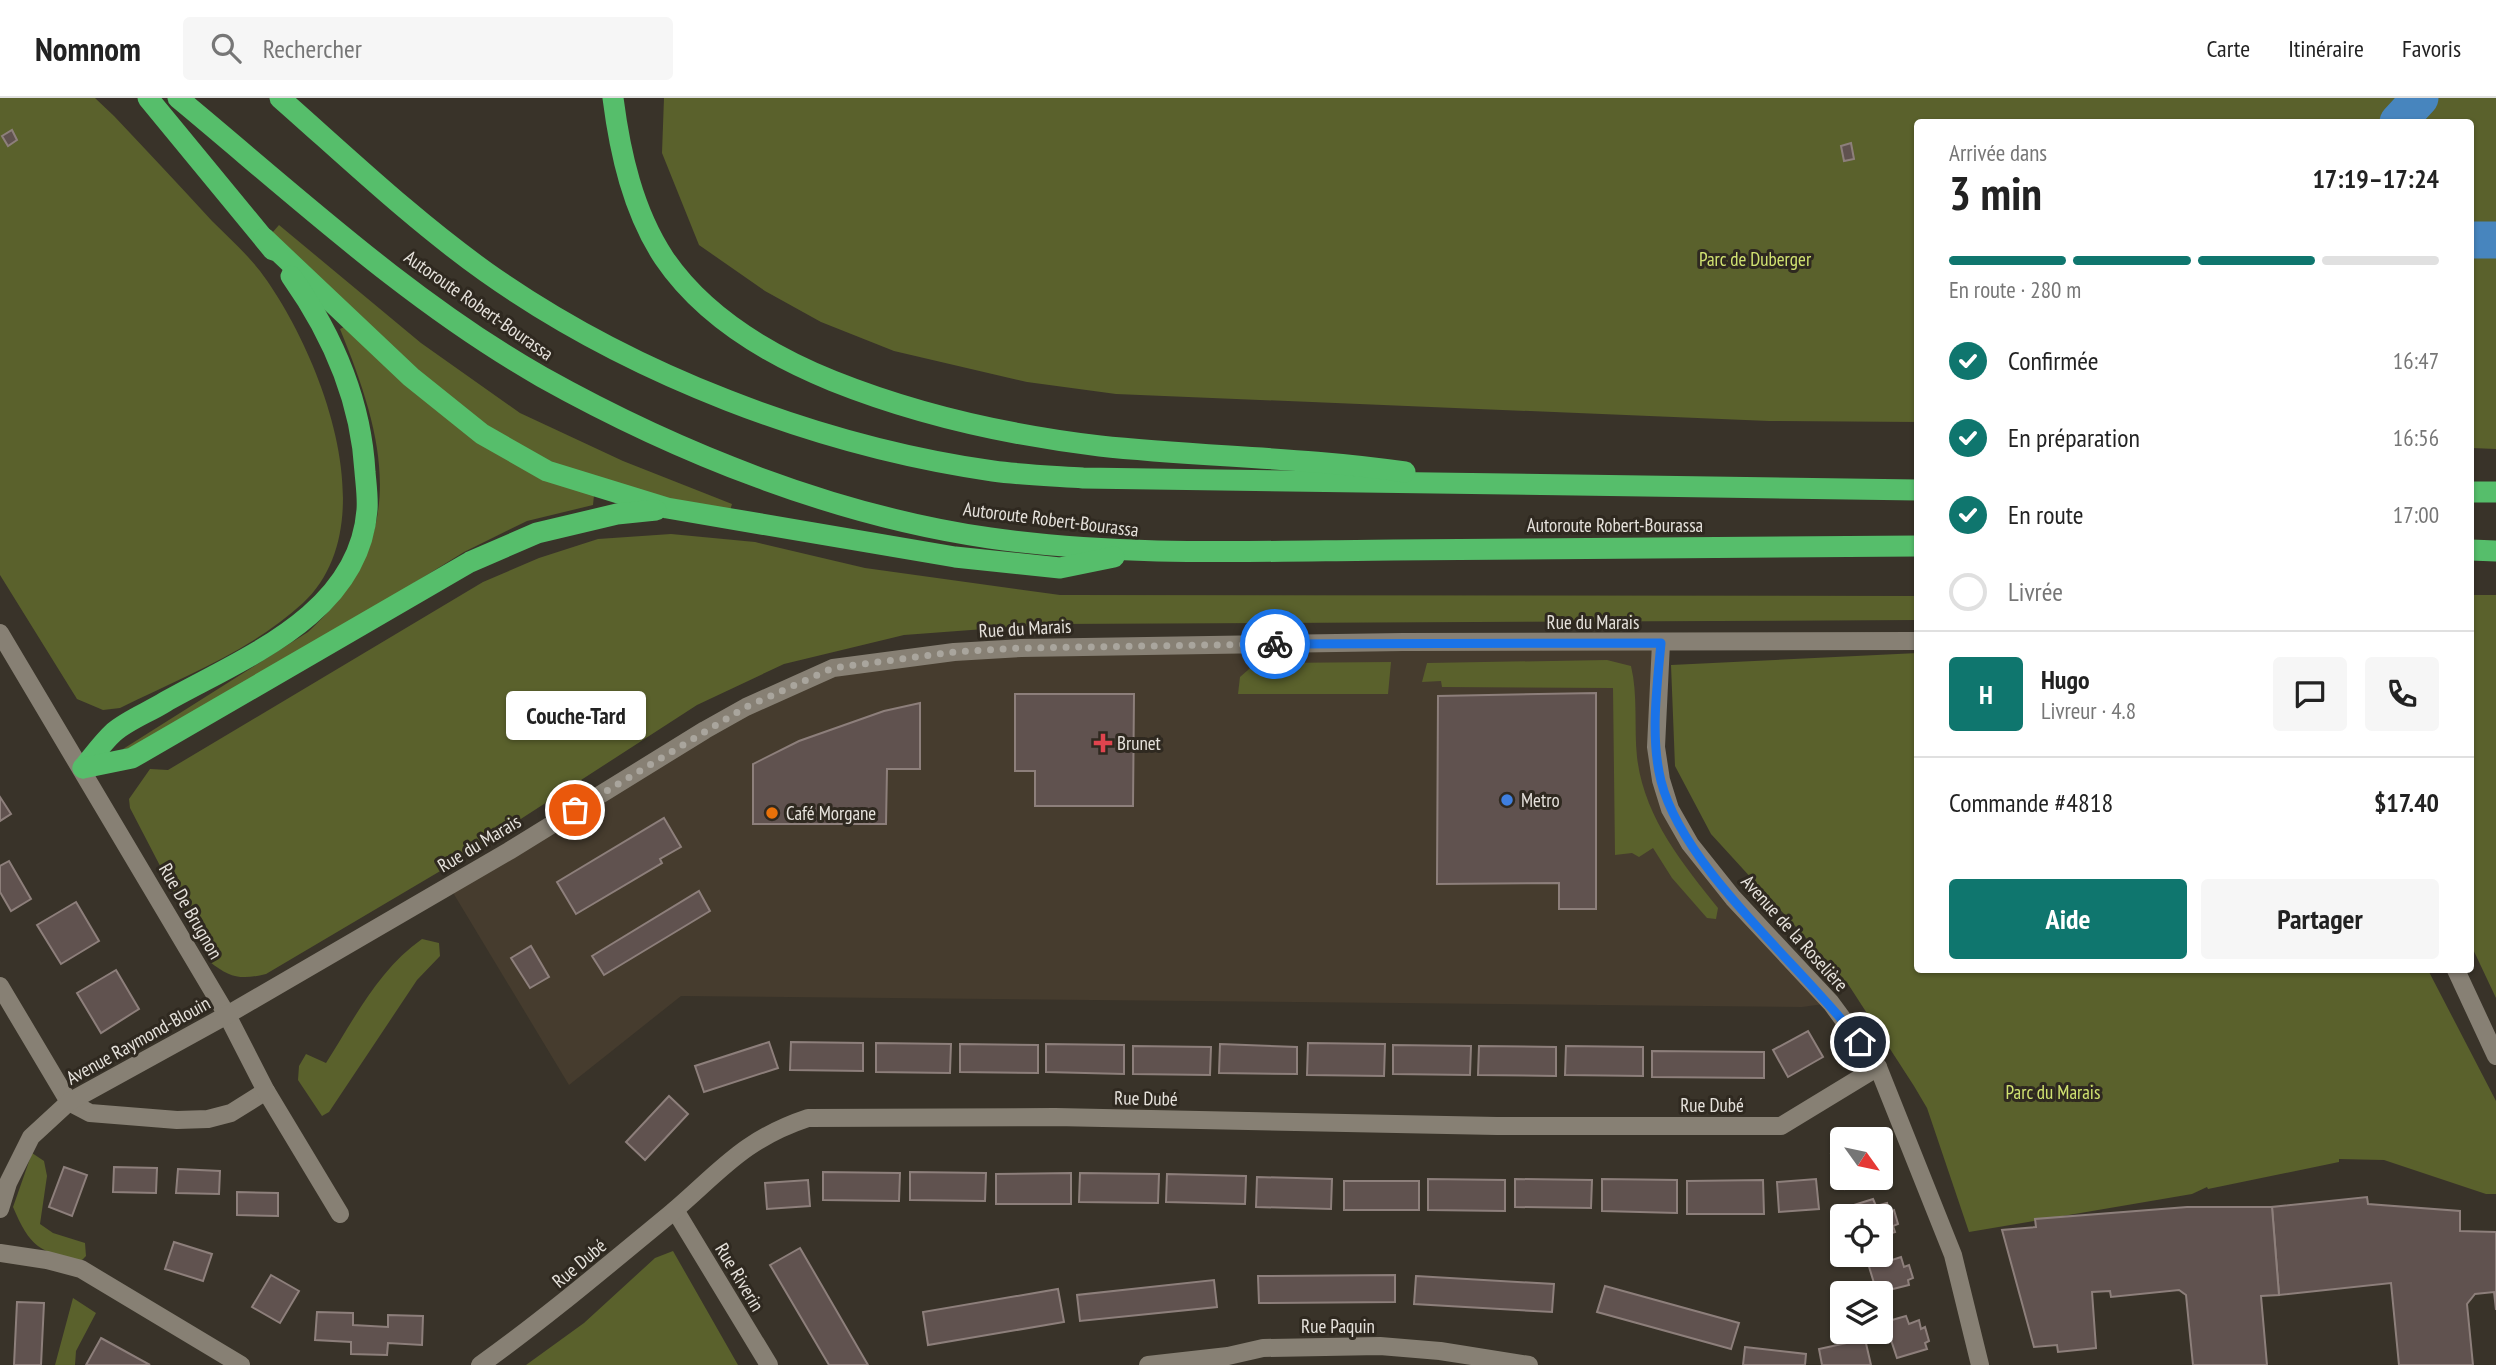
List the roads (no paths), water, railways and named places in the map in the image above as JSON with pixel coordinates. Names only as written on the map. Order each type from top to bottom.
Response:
[{"type":"highway","points":[[83,768],[115,731],[291,630],[319,609],[340,584],[359,544],[367,510],[365,460],[354,402],[334,349],[309,301],[264,238],[148,98]]},
{"type":"highway","name":"Autoroute Robert-Bourassa","points":[[178,98],[368,255],[463,327],[541,376],[649,432],[799,491],[902,519],[988,538],[1139,552],[1914,546]]},
{"type":"highway","name":"Autoroute Robert-Bourassa","points":[[280,98],[380,186],[486,272],[580,330],[668,375],[738,404],[813,429],[898,452],[993,471],[1083,478],[1914,490]]},
{"type":"highway","points":[[613,98],[619,146],[634,196],[664,257],[692,290],[735,329],[772,353],[814,373],[870,396],[950,420],[1029,436],[1126,448],[1329,461],[1498,484]]},
{"type":"highway","points":[[264,238],[411,377],[482,434],[547,471],[667,508],[1017,565],[1060,568],[1139,552]]},
{"type":"highway","points":[[2474,492],[2496,492]]},
{"type":"highway","points":[[83,768],[132,758],[492,552],[537,533],[617,513],[667,508]]},
{"type":"highway","points":[[2474,550],[2496,551]]},
{"type":"street","name":"Rue De Brugnon","points":[[0,633],[228,1015],[266,1091],[340,1214]]},
{"type":"street","name":"Rue du Marais","points":[[228,1015],[509,850],[705,730],[746,707],[833,668],[954,652],[1021,648],[1403,642],[1914,641]]},
{"type":"street","name":"Avenue de la Roselière","points":[[1661,643],[1656,747],[1661,780],[1670,809],[1690,844],[1733,898],[1831,1003],[1878,1067],[1953,1255],[1980,1365]]},
{"type":"street","points":[[2457,973],[2496,1056]]},
{"type":"street","points":[[0,986],[69,1102]]},
{"type":"street","name":"Avenue Raymond-Blouin","points":[[0,1209],[8,1182],[31,1137],[69,1102],[228,1015]]},
{"type":"street","name":"Rue Dubé","points":[[480,1365],[539,1323],[675,1210],[744,1147],[774,1130],[808,1118],[1055,1117],[1483,1126],[1781,1126],[1878,1067]]},
{"type":"street","name":"Avenue Raymond-Blouin","points":[[69,1102],[90,1113],[177,1120],[208,1119],[231,1113],[266,1091]]},
{"type":"street","name":"Rue Riverin","points":[[675,1210],[769,1365]]},
{"type":"street","points":[[0,1253],[47,1260],[81,1269],[242,1365]]},
{"type":"street","name":"Rue Paquin","points":[[1148,1365],[1228,1356],[1263,1348],[1380,1346],[1440,1351],[1529,1365]]},
{"type":"waterway","points":[[2401,119],[2420,98]]},
{"type":"waterway","points":[[2474,240],[2496,240]]},
{"type":"place","name":"Brunet","points":[[1103,743]]},
{"type":"place","name":"Metro","points":[[1507,800]]},
{"type":"place","name":"Couche-Tard","points":[[575,810]]},
{"type":"place","name":"Café Morgane","points":[[772,813]]},
{"type":"park label","name":"Parc de Duberger","points":[[1755,259]]},
{"type":"park label","name":"Parc du Marais","points":[[2053,1092]]}]
